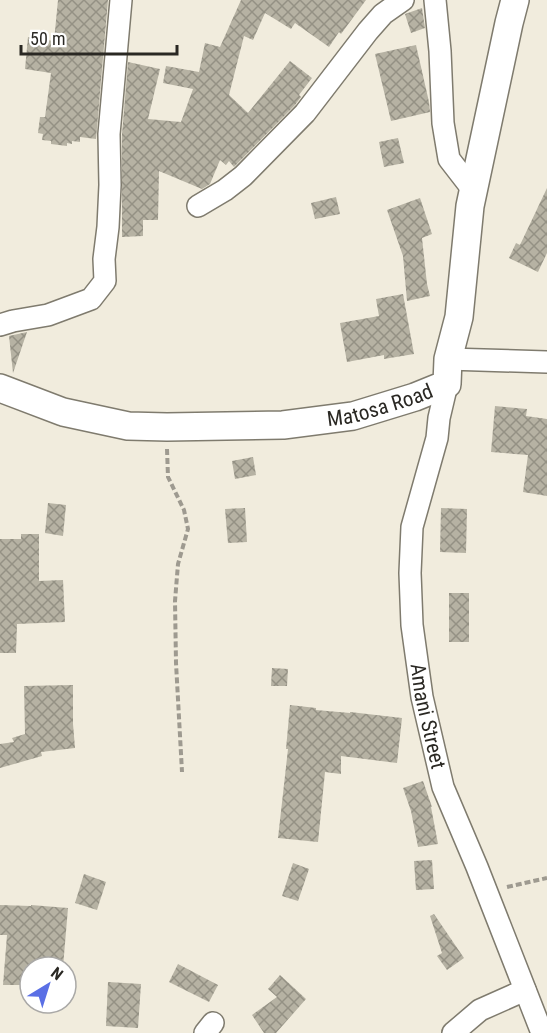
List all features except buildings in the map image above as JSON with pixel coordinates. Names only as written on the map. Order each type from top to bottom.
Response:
[{"type":"street","points":[[0,325],[48,315],[91,299],[105,281],[110,134],[121,0]]},
{"type":"street","points":[[198,206],[225,190],[251,168],[305,113],[383,14],[403,0]]},
{"type":"street","points":[[435,0],[443,123],[449,159],[473,190]]},
{"type":"street","name":"Matosa Road","points":[[0,388],[63,412],[128,426],[167,428],[283,425],[353,416],[415,397],[448,371],[459,317],[473,190],[515,0]]},
{"type":"street","points":[[448,371],[547,362]]},
{"type":"street","name":"Amani Street","points":[[448,371],[437,438],[412,527],[410,573],[412,625],[422,697],[443,787],[542,1033]]},
{"type":"street","points":[[453,1033],[480,1010],[525,990]]},
{"type":"path","points":[[167,428],[168,477],[184,510],[188,529],[178,564],[175,602],[182,772]]},
{"type":"path","points":[[486,892],[547,878]]}]
